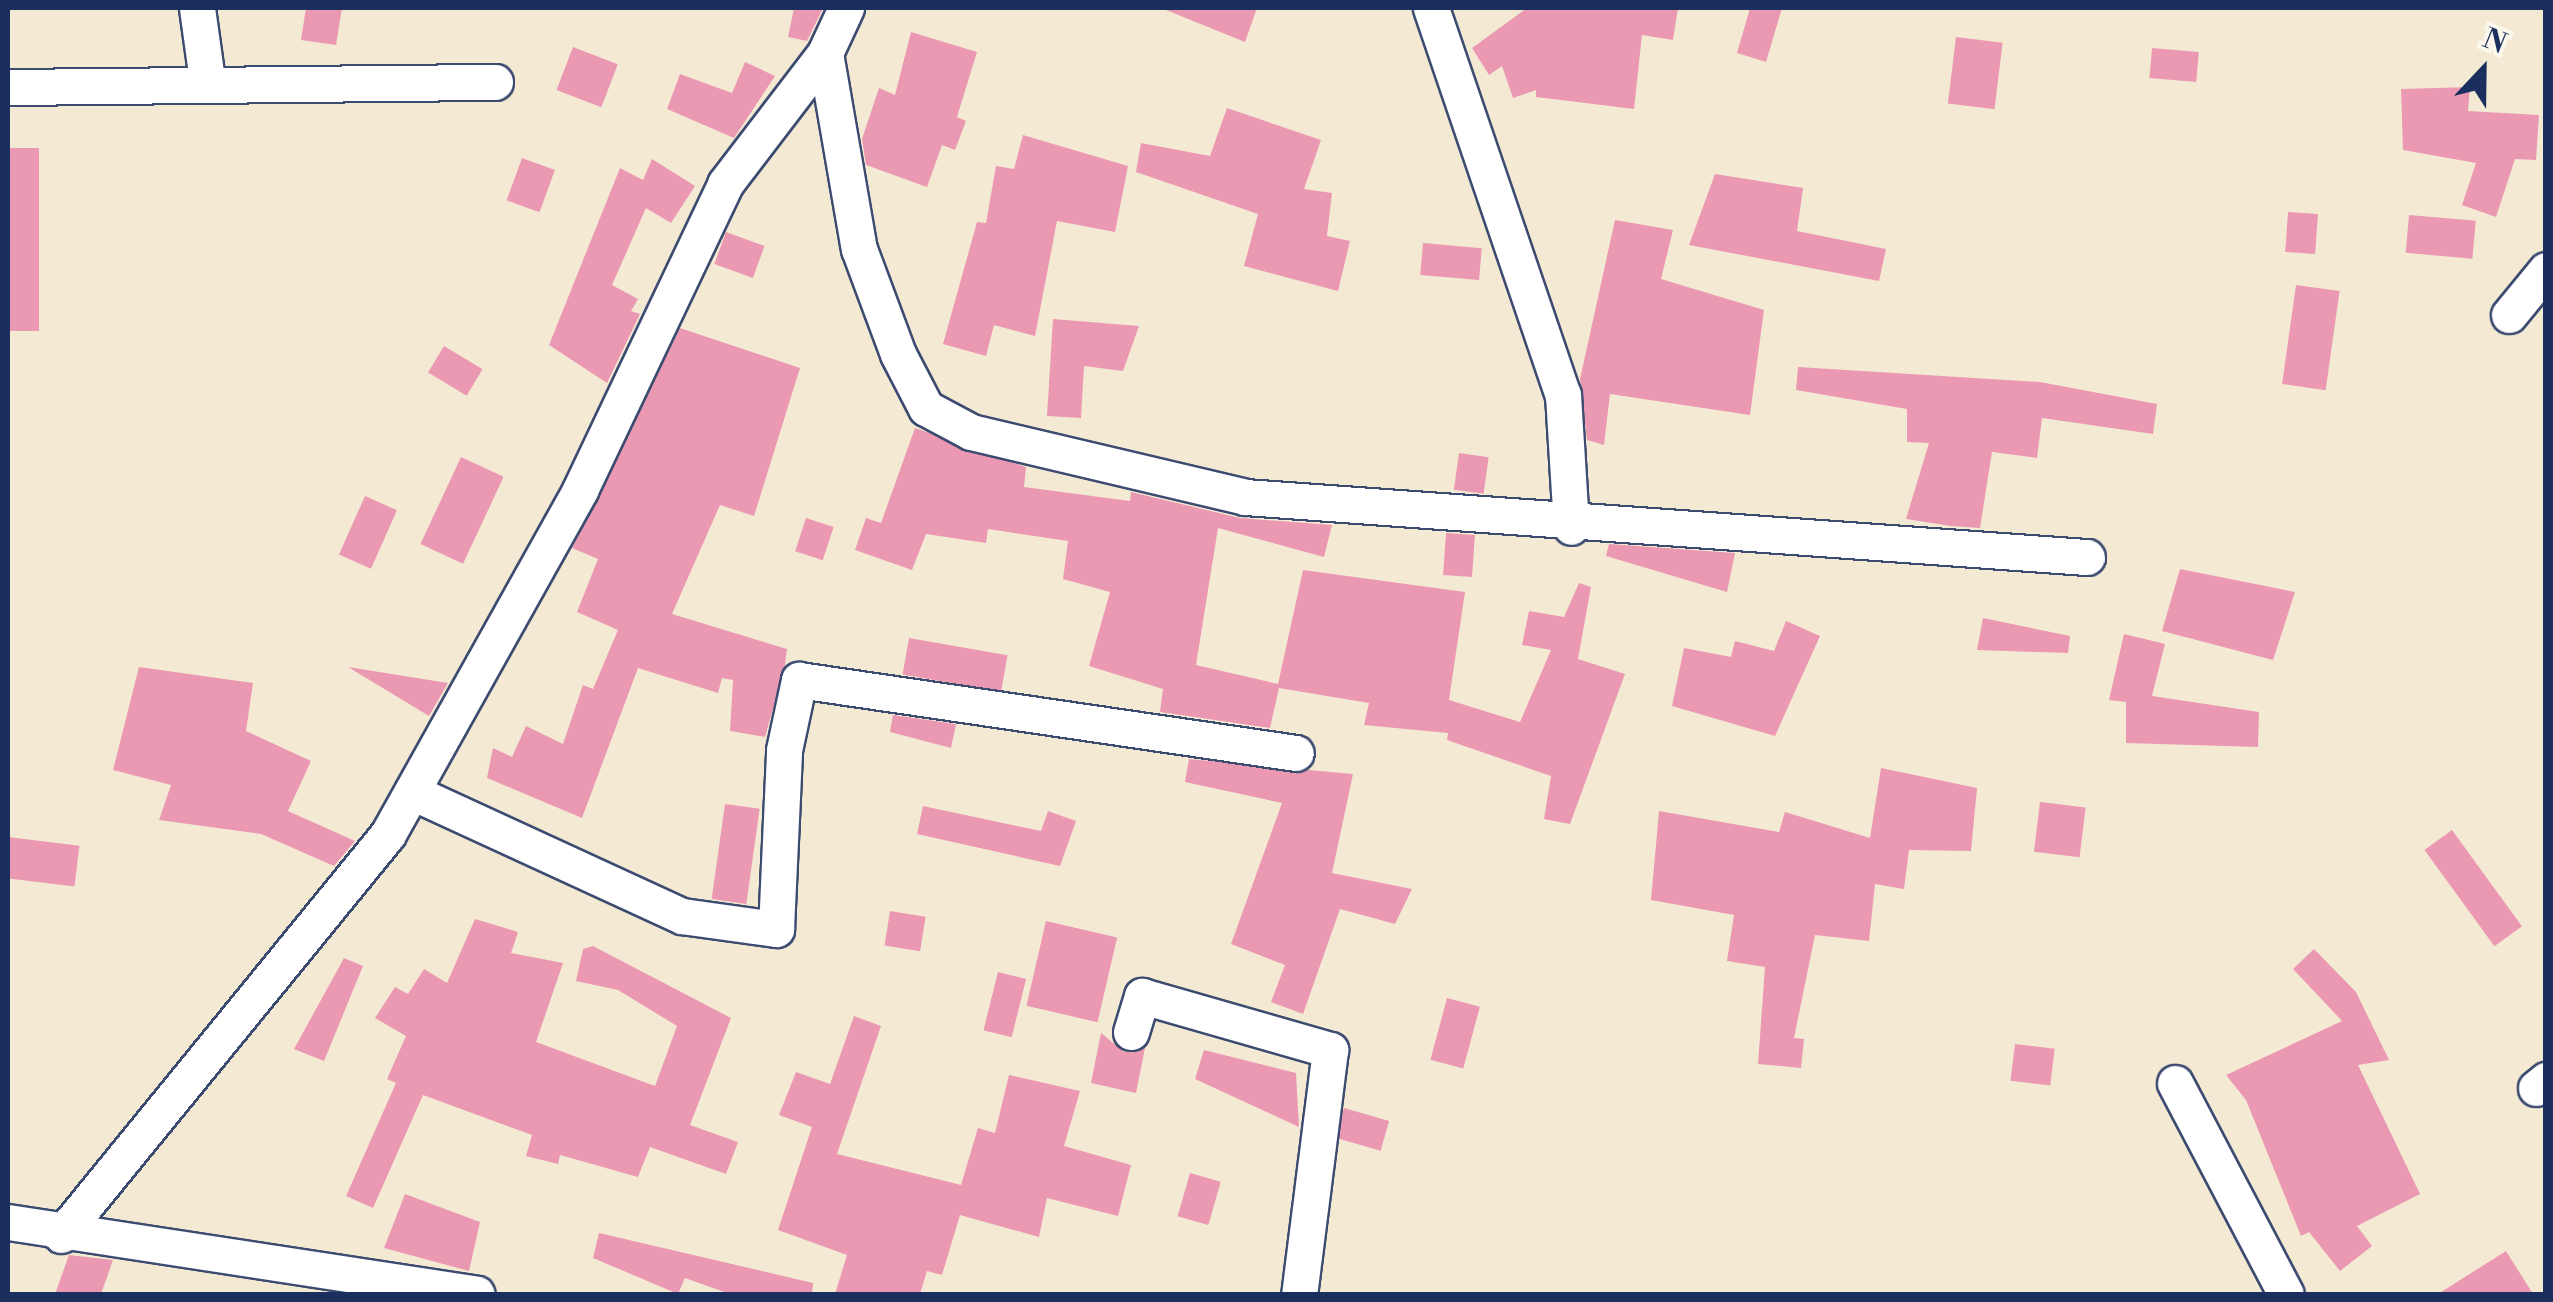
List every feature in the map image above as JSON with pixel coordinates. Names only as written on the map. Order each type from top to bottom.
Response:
[{"type":"street","points":[[197,8],[206,80]]},
{"type":"street","points":[[61,1235],[388,834],[580,490],[725,184],[825,53],[846,8]]},
{"type":"street","points":[[1431,8],[1563,395],[1572,527]]},
{"type":"street","points":[[825,53],[859,249],[926,408],[971,432],[1245,497],[1572,527],[2087,557]]},
{"type":"street","points":[[8,87],[206,80],[495,82]]},
{"type":"street","points":[[2509,315],[2546,270]]},
{"type":"street","points":[[412,792],[682,916],[776,929],[784,750],[799,680],[1296,753]]},
{"type":"street","points":[[1131,1032],[1142,996],[1330,1050],[1299,1294]]},
{"type":"street","points":[[2175,1082],[2286,1294]]},
{"type":"street","points":[[8,1222],[335,1284],[476,1294]]},
{"type":"building","points":[[306,8],[342,8],[336,45],[301,40]]},
{"type":"building","points":[[794,8],[823,8],[807,41],[788,37]]},
{"type":"building","points":[[1161,8],[1257,8],[1245,42]]},
{"type":"building","points":[[1527,8],[1678,8],[1673,40],[1642,35],[1634,109],[1536,97],[1536,90],[1513,98],[1502,66],[1489,75],[1472,48]]},
{"type":"building","points":[[1750,8],[1782,8],[1766,62],[1737,53]]},
{"type":"building","points":[[911,32],[977,52],[957,117],[966,121],[955,150],[942,145],[927,187],[866,165],[862,139],[879,88],[895,95]]},
{"type":"building","points":[[1956,37],[2003,43],[1994,109],[1948,104]]},
{"type":"building","points":[[573,47],[618,64],[601,107],[557,90]]},
{"type":"building","points":[[2152,48],[2199,52],[2196,82],[2149,78]]},
{"type":"building","points":[[745,62],[775,76],[734,138],[667,109],[680,74],[732,93]]},
{"type":"building","points":[[2470,87],[2468,111],[2539,115],[2536,160],[2515,159],[2496,217],[2462,205],[2476,163],[2403,150],[2401,89]]},
{"type":"building","points":[[1227,108],[1321,140],[1304,189],[1332,193],[1327,236],[1350,241],[1338,291],[1244,266],[1258,214],[1136,172],[1141,143],[1210,156]]},
{"type":"building","points":[[1023,135],[1128,166],[1115,232],[1057,221],[1035,336],[994,325],[986,356],[943,344],[977,222],[986,223],[996,166],[1014,169]]},
{"type":"building","points":[[8,148],[39,148],[39,331],[8,331]]},
{"type":"building","points":[[522,158],[555,170],[539,212],[507,200]]},
{"type":"building","points":[[652,159],[695,186],[671,223],[646,208],[612,285],[638,299],[631,311],[640,314],[607,383],[549,345],[620,168],[643,180]]},
{"type":"building","points":[[1715,174],[1803,188],[1797,231],[1886,249],[1879,281],[1689,245]]},
{"type":"building","points":[[2288,212],[2318,214],[2315,254],[2285,252]]},
{"type":"building","points":[[2409,215],[2476,221],[2472,259],[2406,253]]},
{"type":"building","points":[[1615,220],[1673,230],[1661,279],[1764,310],[1750,415],[1610,394],[1604,445],[1587,440],[1580,379]]},
{"type":"building","points":[[726,232],[765,246],[753,278],[714,264]]},
{"type":"building","points":[[1423,243],[1482,248],[1479,280],[1420,275]]},
{"type":"building","points":[[2296,285],[2340,291],[2326,390],[2282,384]]},
{"type":"building","points":[[1053,319],[1139,326],[1123,371],[1084,366],[1081,418],[1047,416]]},
{"type":"building","points":[[680,328],[800,368],[754,516],[720,505],[672,614],[787,649],[785,665],[765,737],[730,731],[733,680],[722,678],[718,693],[638,668],[582,818],[487,778],[493,748],[512,757],[526,726],[563,744],[583,685],[593,689],[618,630],[577,612],[598,559],[572,548]]},
{"type":"building","points":[[444,346],[483,369],[467,396],[428,373]]},
{"type":"building","points":[[1798,367],[2040,382],[2157,404],[2153,434],[2042,418],[2037,458],[1992,452],[1980,528],[1906,519],[1929,443],[1907,442],[1907,409],[1796,390]]},
{"type":"building","points":[[915,428],[1026,467],[1024,487],[1130,501],[1131,492],[1240,518],[1332,525],[1324,557],[1218,528],[1196,665],[1278,684],[1303,570],[1465,592],[1449,700],[1520,722],[1551,650],[1522,645],[1529,611],[1564,617],[1579,583],[1591,587],[1578,659],[1625,674],[1570,824],[1544,819],[1551,776],[1447,740],[1448,733],[1364,725],[1369,703],[1279,688],[1270,728],[1160,712],[1163,689],[1089,666],[1110,592],[1063,579],[1068,541],[988,529],[986,543],[926,534],[912,570],[855,550],[866,518],[881,523]]},
{"type":"building","points":[[1459,453],[1489,457],[1484,494],[1454,490]]},
{"type":"building","points":[[461,457],[504,477],[463,564],[420,544]]},
{"type":"building","points":[[365,496],[397,510],[371,569],[339,554]]},
{"type":"building","points":[[806,518],[834,527],[823,560],[795,551]]},
{"type":"building","points":[[1446,533],[1475,535],[1472,577],[1443,575]]},
{"type":"building","points":[[1609,544],[1735,553],[1727,592],[1606,556]]},
{"type":"building","points":[[2180,569],[2295,592],[2273,660],[2162,631]]},
{"type":"building","points":[[1983,618],[2070,636],[2068,653],[1977,650]]},
{"type":"building","points":[[1786,621],[1820,636],[1775,736],[1672,706],[1684,648],[1731,657],[1735,641],[1774,651]]},
{"type":"building","points":[[2124,634],[2165,644],[2152,696],[2259,712],[2258,747],[2126,743],[2126,702],[2109,700]]},
{"type":"building","points":[[909,638],[1007,655],[1001,692],[903,674]]},
{"type":"building","points":[[139,667],[253,683],[246,731],[311,761],[288,811],[355,841],[334,866],[261,834],[159,820],[171,785],[113,770]]},
{"type":"building","points":[[348,667],[448,683],[429,716]]},
{"type":"building","points":[[893,715],[956,724],[951,748],[890,732]]},
{"type":"building","points":[[1189,759],[1353,774],[1332,873],[1412,889],[1395,924],[1340,909],[1303,1014],[1271,1002],[1285,965],[1231,944],[1282,803],[1185,782]]},
{"type":"building","points":[[1881,768],[1977,788],[1971,851],[1909,850],[1904,889],[1875,884],[1869,941],[1815,935],[1794,1038],[1804,1039],[1801,1068],[1758,1064],[1765,967],[1727,961],[1734,915],[1651,900],[1659,811],[1779,832],[1785,812],[1870,838]]},
{"type":"building","points":[[2040,802],[2086,808],[2080,857],[2034,852]]},
{"type":"building","points":[[725,804],[760,809],[746,904],[712,899]]},
{"type":"building","points":[[923,806],[1041,831],[1048,811],[1076,821],[1060,866],[917,834]]},
{"type":"building","points":[[2452,830],[2522,926],[2494,946],[2424,850]]},
{"type":"building","points":[[8,837],[79,846],[74,886],[8,878]]},
{"type":"building","points":[[890,911],[926,917],[920,951],[885,946]]},
{"type":"building","points":[[475,919],[518,932],[511,953],[563,963],[536,1042],[655,1086],[677,1026],[618,990],[576,981],[583,949],[593,946],[731,1018],[690,1125],[738,1142],[726,1174],[650,1147],[638,1177],[560,1155],[558,1164],[526,1156],[532,1135],[423,1095],[373,1208],[346,1196],[396,1083],[387,1079],[406,1036],[375,1018],[395,987],[408,994],[424,969],[447,983]]},
{"type":"building","points":[[1046,921],[1117,937],[1098,1022],[1026,1006]]},
{"type":"building","points":[[2314,949],[2356,992],[2389,1060],[2358,1065],[2420,1194],[2357,1226],[2372,1246],[2340,1271],[2309,1232],[2301,1236],[2246,1100],[2226,1075],[2342,1021],[2293,969]]},
{"type":"building","points":[[344,958],[363,966],[324,1061],[294,1049]]},
{"type":"building","points":[[998,972],[1026,979],[1012,1037],[983,1030]]},
{"type":"building","points":[[1447,998],[1480,1007],[1463,1069],[1430,1060]]},
{"type":"building","points":[[854,1016],[881,1026],[837,1154],[961,1185],[978,1128],[995,1133],[1009,1075],[1080,1091],[1064,1146],[1131,1165],[1118,1216],[1047,1198],[1039,1237],[960,1215],[942,1275],[927,1271],[920,1294],[835,1294],[847,1255],[778,1230],[812,1127],[779,1115],[796,1072],[830,1084]]},
{"type":"building","points":[[1101,1033],[1124,1052],[1145,1048],[1136,1093],[1091,1083]]},
{"type":"building","points":[[2015,1044],[2055,1049],[2050,1086],[2010,1081]]},
{"type":"building","points":[[1204,1050],[1296,1073],[1299,1127],[1195,1079]]},
{"type":"building","points":[[1344,1108],[1389,1121],[1381,1151],[1335,1138]]},
{"type":"building","points":[[1190,1173],[1221,1182],[1208,1225],[1178,1216]]},
{"type":"building","points":[[405,1194],[480,1222],[469,1271],[384,1248]]},
{"type":"building","points":[[599,1233],[813,1283],[812,1294],[730,1294],[685,1278],[678,1294],[593,1258]]},
{"type":"building","points":[[2506,1251],[2533,1294],[2438,1294]]},
{"type":"building","points":[[69,1255],[113,1260],[101,1294],[55,1294]]}]
